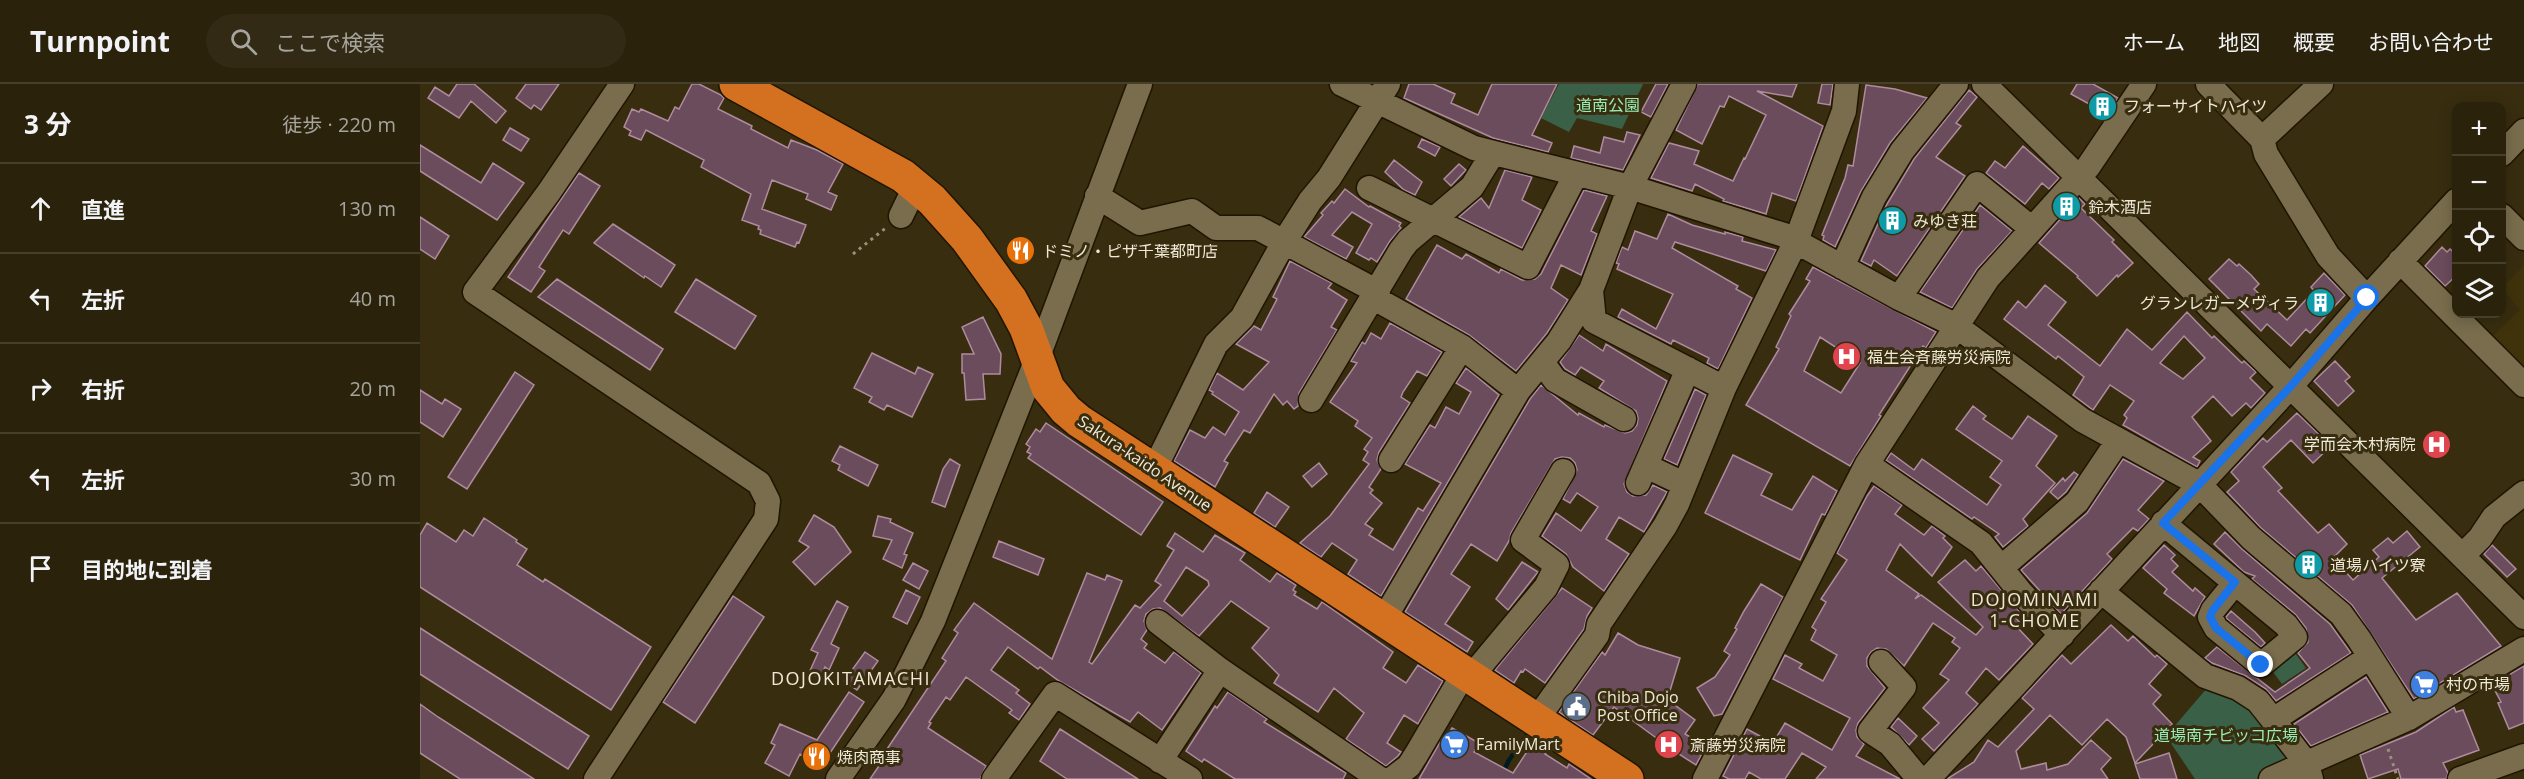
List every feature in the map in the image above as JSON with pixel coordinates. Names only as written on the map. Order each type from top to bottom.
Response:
[{"type":"highway","name":"Sakura-kaido Avenue","points":[[736,84],[916,185],[945,213],[995,276],[1020,316],[1048,388],[1066,410],[1627,779]]},
{"type":"street","points":[[596,779],[766,519],[768,501],[759,483],[475,292],[549,192],[622,84]]},
{"type":"street","points":[[838,779],[894,699],[933,621],[1037,359],[1140,84]]},
{"type":"street","points":[[1342,84],[1383,92],[1474,147],[1630,187],[1784,235],[1899,298],[1955,325],[2082,420],[2199,484],[2251,538],[2341,614],[2409,718]]},
{"type":"street","points":[[1384,619],[1518,391],[1559,341],[1591,290],[1630,187],[1684,84]]},
{"type":"street","points":[[1537,719],[1597,635],[1599,624],[1665,526],[1677,504],[1724,388],[1796,241],[1844,111],[1847,84]]},
{"type":"street","points":[[1842,267],[1874,197],[1902,151],[1956,84]]},
{"type":"street","points":[[1984,84],[2524,617]]},
{"type":"street","points":[[1705,779],[1867,464],[1955,325],[1988,278],[2088,167],[2144,84]]},
{"type":"street","points":[[2208,84],[2262,139],[2266,154],[2328,256],[2367,298]]},
{"type":"street","points":[[2262,139],[2321,84]]},
{"type":"street","points":[[1154,470],[1214,354],[1216,344],[1242,318],[1284,242],[1310,201],[1329,178],[1383,92]]},
{"type":"street","points":[[2506,150],[2524,131]]},
{"type":"street","points":[[1311,400],[1408,241],[1472,187],[1493,153]]},
{"type":"street","points":[[1369,188],[1528,267],[1576,174]]},
{"type":"street","points":[[1899,298],[1977,184],[2031,228]]},
{"type":"street","points":[[901,216],[916,185]]},
{"type":"street","points":[[1097,196],[1140,223],[1192,211],[1216,228],[1258,228],[1462,347],[1518,391]]},
{"type":"street","points":[[1928,779],[2291,386],[2400,261],[2452,206]]},
{"type":"street","points":[[2506,220],[2524,238]]},
{"type":"street","points":[[2400,261],[2524,384]]},
{"type":"street","points":[[1591,290],[1594,321],[1724,388]]},
{"type":"street","points":[[1390,460],[1462,347]]},
{"type":"street","points":[[1542,362],[1555,380],[1624,419]]},
{"type":"street","points":[[1684,484],[1642,475],[1688,369]]},
{"type":"street","points":[[2001,568],[2077,502],[2118,441]]},
{"type":"street","points":[[1867,464],[1981,543],[2022,594],[2062,635]]},
{"type":"street","points":[[1392,779],[1408,766],[1468,675],[1546,586],[1557,565],[1523,540],[1563,471]]},
{"type":"street","points":[[2463,555],[2481,538],[2493,517],[2524,493]]},
{"type":"street","points":[[2163,523],[2235,582]]},
{"type":"street","points":[[2101,591],[2205,676],[2238,688],[2258,701],[2309,772]]},
{"type":"street","points":[[1158,622],[1220,670],[1380,779]]},
{"type":"street","points":[[2271,779],[2309,772],[2382,730],[2409,718],[2524,649]]},
{"type":"street","points":[[2273,720],[2370,657]]},
{"type":"street","points":[[1881,662],[1904,687],[1870,731],[1890,744],[1919,779]]},
{"type":"street","points":[[1160,761],[1220,670]]},
{"type":"street","points":[[994,779],[1055,694],[1190,779]]},
{"type":"street","points":[[2460,779],[2524,756]]},
{"type":"path","points":[[853,254],[901,216]]},
{"type":"path","points":[[2382,730],[2398,779]]},
{"type":"shaded area","points":[[2524,265],[2524,375],[2490,339],[2520,310],[2506,293],[2506,284]]},
{"type":"green space","name":"道南公園","points":[[1559,84],[1643,84],[1622,129],[1577,118],[1569,132],[1541,118]]},
{"type":"green space","points":[[2293,650],[2306,668],[2282,684],[2270,668]]},
{"type":"green space","name":"道場南チビッコ広場","points":[[2214,680],[2237,689],[2296,758],[2260,779],[2195,779],[2166,736]]},
{"type":"building","points":[[457,84],[474,84],[506,111],[496,123],[471,101],[459,118],[428,98],[435,87],[449,96]]},
{"type":"building","points":[[526,84],[559,84],[541,110],[534,105],[531,109],[516,98]]},
{"type":"building","points":[[692,84],[699,84],[721,95],[724,98],[718,109],[752,126],[751,129],[788,148],[791,140],[817,150],[843,164],[828,192],[837,196],[831,210],[806,199],[808,194],[772,180],[762,209],[806,225],[795,247],[760,234],[759,226],[742,220],[751,194],[701,167],[704,160],[646,130],[641,140],[629,135],[631,131],[624,127],[632,109],[639,112],[641,109],[668,121],[675,107],[679,109]]},
{"type":"building","points":[[1409,84],[1433,84],[1455,94],[1451,103],[1478,115],[1492,84],[1557,84],[1532,135],[1552,143],[1548,152],[1493,138],[1404,98]]},
{"type":"building","points":[[1656,84],[1668,84],[1651,117],[1641,112]]},
{"type":"building","points":[[1698,84],[1797,84],[1792,97],[1757,91],[1823,126],[1796,201],[1772,193],[1766,214],[1723,201],[1724,199],[1695,184],[1692,191],[1651,178],[1669,143],[1699,151],[1694,164],[1733,181],[1745,159],[1766,115],[1729,96],[1724,107],[1720,106],[1702,144],[1676,130]]},
{"type":"building","points":[[1822,84],[1833,84],[1830,105],[1818,103]]},
{"type":"building","name":"フォーサイトハイツ","points":[[2077,84],[2093,84],[2118,98],[2107,114],[2071,94]]},
{"type":"building","points":[[1866,85],[1895,89],[1927,98],[1890,143],[1861,191],[1835,247],[1823,240],[1822,235],[1848,165],[1853,166]]},
{"type":"building","points":[[1969,90],[1977,97],[1956,123],[1961,126],[1936,157],[1965,176],[1897,276],[1874,260],[1871,266],[1861,261],[1887,204],[1914,159]]},
{"type":"building","points":[[510,128],[529,139],[521,151],[503,140]]},
{"type":"building","points":[[1627,132],[1640,135],[1623,170],[1571,158],[1574,146],[1600,153],[1604,137],[1624,142]]},
{"type":"building","points":[[1422,139],[1440,147],[1435,156],[1418,147]]},
{"type":"building","points":[[420,145],[481,183],[493,163],[524,183],[497,220],[420,171]]},
{"type":"building","points":[[2023,146],[2059,178],[2049,189],[2042,183],[2025,204],[1986,173],[1995,161],[2005,168]]},
{"type":"building","points":[[1394,160],[1422,182],[1415,195],[1404,190],[1385,172]]},
{"type":"building","points":[[1459,164],[1466,170],[1451,186],[1444,179]]},
{"type":"building","points":[[1505,170],[1532,177],[1522,200],[1541,210],[1522,248],[1459,217],[1481,198],[1489,208]]},
{"type":"building","points":[[579,173],[600,186],[569,234],[563,230],[539,267],[545,271],[531,292],[508,277]]},
{"type":"building","points":[[1345,189],[1369,207],[1401,223],[1399,226],[1401,228],[1377,262],[1356,253],[1372,224],[1352,212],[1332,235],[1353,247],[1346,259],[1304,237],[1323,215],[1321,213],[1332,201],[1334,203]]},
{"type":"building","points":[[1584,190],[1607,196],[1591,231],[1597,234],[1581,275],[1561,265],[1551,288],[1568,300],[1547,333],[1516,371],[1469,335],[1406,299],[1437,245],[1462,259],[1466,254],[1499,273],[1501,269],[1522,280],[1535,279],[1541,274]]},
{"type":"building","points":[[2079,198],[2085,204],[2081,208],[2114,240],[2112,242],[2133,263],[2118,277],[2117,275],[2097,296],[2078,276],[2039,243]]},
{"type":"building","points":[[1980,205],[2012,231],[1977,269],[1952,308],[1920,292]]},
{"type":"building","points":[[1668,214],[1692,225],[1743,237],[1742,241],[1776,250],[1766,271],[1675,242],[1672,248],[1738,286],[1736,289],[1752,298],[1718,369],[1707,363],[1709,358],[1673,340],[1671,344],[1618,317],[1622,309],[1656,329],[1673,294],[1617,269],[1619,264],[1616,263],[1622,247],[1628,250],[1635,231],[1657,239]]},
{"type":"building","points":[[420,217],[449,236],[435,259],[420,249]]},
{"type":"building","points":[[613,224],[675,265],[661,287],[645,276],[644,278],[594,243]]},
{"type":"building","points":[[2442,247],[2447,252],[2450,249],[2452,251],[2452,280],[2445,286],[2425,266]]},
{"type":"building","points":[[2229,259],[2237,266],[2239,264],[2251,275],[2259,284],[2254,289],[2287,320],[2314,291],[2311,287],[2324,273],[2345,295],[2310,333],[2306,329],[2291,346],[2267,324],[2261,331],[2209,279]]},
{"type":"building","points":[[1290,261],[1332,283],[1328,288],[1347,300],[1331,327],[1337,330],[1299,393],[1298,406],[1294,409],[1287,401],[1283,405],[1274,394],[1250,433],[1244,430],[1224,461],[1228,463],[1215,487],[1174,461],[1190,430],[1205,438],[1213,427],[1225,435],[1239,412],[1209,390],[1217,373],[1243,390],[1269,362],[1236,344],[1254,326],[1261,330],[1277,299],[1273,297]]},
{"type":"building","points":[[1813,267],[1936,332],[1926,348],[1923,346],[1850,466],[1746,405],[1779,349],[1776,347],[1791,316],[1789,314],[1810,281],[1806,279]],"holes":[[[1820,337],[1860,363],[1841,393],[1804,371]]]},
{"type":"building","points":[[557,279],[663,349],[650,370],[538,297]]},
{"type":"building","points":[[696,279],[756,316],[735,349],[675,312]]},
{"type":"building","points":[[2045,285],[2066,302],[2048,325],[2100,366],[2127,329],[2152,350],[2187,312],[2212,338],[2214,336],[2242,363],[2244,361],[2256,372],[2250,378],[2265,393],[2251,408],[2246,403],[2232,416],[2213,396],[2192,417],[2211,441],[2193,457],[2200,461],[2197,467],[2123,425],[2127,418],[2124,415],[2134,401],[2110,385],[2093,410],[2073,395],[2084,377],[2058,356],[2056,359],[2004,319],[2018,301],[2026,308]],"holes":[[[2184,336],[2205,358],[2183,379],[2160,363]]]},
{"type":"building","points":[[983,317],[1001,354],[1000,374],[983,374],[985,399],[966,400],[962,354],[974,354],[962,327]]},
{"type":"building","points":[[1390,323],[1442,352],[1427,376],[1417,371],[1403,392],[1401,397],[1410,403],[1379,452],[1377,460],[1381,469],[1369,487],[1373,490],[1370,493],[1382,503],[1365,524],[1373,529],[1369,535],[1393,550],[1418,508],[1423,511],[1441,483],[1405,464],[1430,425],[1435,428],[1446,407],[1459,414],[1471,392],[1456,383],[1466,368],[1499,395],[1381,596],[1348,574],[1357,560],[1332,543],[1321,557],[1300,543],[1330,516],[1369,464],[1363,460],[1368,452],[1364,449],[1372,438],[1355,426],[1358,421],[1330,402],[1357,363],[1351,361],[1362,342],[1365,344],[1371,333],[1381,339]]},
{"type":"building","points":[[1579,335],[1603,351],[1606,344],[1667,381],[1624,484],[1627,492],[1633,496],[1646,495],[1653,485],[1667,492],[1644,532],[1619,517],[1606,539],[1629,554],[1604,591],[1573,567],[1566,554],[1542,536],[1556,513],[1581,531],[1598,507],[1577,493],[1570,503],[1563,499],[1577,470],[1570,458],[1555,459],[1497,561],[1471,544],[1451,574],[1470,587],[1445,624],[1473,642],[1467,652],[1405,612],[1530,399],[1541,385],[1578,415],[1579,413],[1604,427],[1605,425],[1625,433],[1632,431],[1637,425],[1636,411],[1599,388],[1604,381],[1581,367],[1575,375],[1565,369],[1560,362]]},
{"type":"building","points":[[872,353],[915,374],[918,367],[933,374],[912,417],[887,405],[884,410],[869,402],[872,397],[854,388]]},
{"type":"building","points":[[2335,361],[2350,377],[2345,381],[2354,391],[2338,406],[2314,381]]},
{"type":"building","points":[[515,372],[534,385],[467,489],[448,477]]},
{"type":"building","points":[[1695,389],[1706,395],[1677,465],[1664,459]]},
{"type":"building","points":[[420,390],[442,404],[445,399],[461,409],[443,437],[420,422]]},
{"type":"building","points":[[1973,406],[1986,416],[1983,419],[2012,439],[2028,416],[2057,436],[2036,466],[2055,483],[2023,519],[2028,526],[2003,547],[1995,537],[1999,534],[1974,517],[1972,519],[1886,460],[1891,453],[1914,470],[1922,459],[1987,505],[2001,485],[1990,477],[2002,461],[1956,429]]},
{"type":"building","points":[[2297,413],[2331,446],[2313,463],[2291,440],[2263,467],[2282,488],[2278,491],[2318,533],[2329,524],[2347,544],[2333,558],[2353,580],[2379,557],[2373,550],[2388,538],[2393,543],[2407,531],[2420,547],[2382,578],[2416,620],[2457,593],[2501,646],[2414,699],[2352,605],[2261,528],[2227,492],[2239,481],[2231,472],[2263,438],[2267,442]]},
{"type":"building","points":[[1046,423],[1163,502],[1141,535],[1028,458],[1031,454],[1027,452],[1030,447],[1026,444],[1036,429],[1040,432]]},
{"type":"building","points":[[840,446],[878,465],[868,486],[838,470],[840,465],[832,461]]},
{"type":"building","points":[[1733,455],[1772,474],[1761,495],[1792,510],[1813,476],[1837,491],[1825,515],[1822,514],[1800,560],[1705,513]]},
{"type":"building","points":[[950,459],[960,465],[945,507],[932,502],[943,469]]},
{"type":"building","points":[[2123,459],[2164,481],[2138,510],[2149,519],[2138,531],[2133,528],[2107,554],[2112,559],[2061,614],[2021,570],[2087,513]]},
{"type":"building","points":[[1319,463],[1327,474],[1312,487],[1303,476]]},
{"type":"building","points":[[2074,472],[2078,475],[2058,499],[2050,492],[2063,478],[2065,481]]},
{"type":"building","points":[[1874,486],[1902,505],[1895,514],[1924,535],[1932,526],[1945,536],[1943,538],[1952,547],[1932,576],[1900,544],[1886,570],[1919,594],[1915,599],[1921,595],[1976,635],[1983,627],[1938,582],[1965,560],[1976,571],[1981,566],[2020,612],[2014,616],[2021,624],[2017,627],[2033,644],[1999,680],[1986,668],[1966,693],[1978,704],[1934,751],[1922,739],[1939,723],[1923,708],[1949,680],[1940,674],[1960,648],[1952,642],[1955,638],[1933,623],[1904,666],[1886,649],[1877,648],[1871,652],[1867,658],[1867,666],[1885,688],[1858,723],[1857,737],[1864,744],[1856,756],[1900,779],[1816,779],[1826,767],[1802,753],[1785,779],[1761,779],[1749,772],[1745,779],[1729,779],[1723,776],[1747,729],[1773,743],[1785,723],[1832,750],[1850,718],[1773,679],[1785,655],[1802,664],[1799,668],[1823,681],[1837,655],[1811,640],[1816,630],[1812,627],[1826,602],[1821,599],[1847,560],[1837,553]]},
{"type":"building","points":[[1267,492],[1289,507],[1275,527],[1254,513]]},
{"type":"building","points":[[814,515],[834,527],[851,552],[815,585],[793,562],[809,547],[799,541]]},
{"type":"building","points":[[878,516],[891,519],[890,522],[913,533],[904,554],[907,555],[902,568],[883,559],[892,540],[873,536]]},
{"type":"building","points":[[484,518],[527,549],[517,565],[543,582],[545,579],[651,647],[611,710],[420,587],[420,535],[427,523],[456,542],[464,530],[473,536]]},
{"type":"building","points":[[2225,532],[2330,624],[2351,653],[2276,701],[2266,689],[2246,676],[2205,658],[2217,647],[2275,692],[2310,668],[2298,653],[2308,642],[2306,628],[2295,614],[2252,579],[2255,576],[2244,572],[2214,544]]},
{"type":"building","points":[[1175,533],[1203,552],[1215,535],[1245,553],[1240,560],[1270,582],[1277,573],[1296,585],[1293,590],[1296,592],[1294,595],[1317,609],[1322,602],[1393,652],[1383,668],[1406,683],[1418,665],[1443,681],[1418,724],[1404,715],[1387,743],[1401,752],[1398,756],[1386,766],[1346,739],[1364,713],[1334,688],[1318,712],[1274,683],[1279,675],[1252,648],[1269,628],[1231,601],[1199,636],[1160,608],[1153,609],[1146,614],[1144,621],[1147,630],[1141,639],[1147,644],[1144,648],[1165,663],[1174,652],[1201,673],[1162,730],[1138,712],[1130,722],[1059,681],[1040,667],[1038,669],[1008,647],[991,670],[1019,690],[1016,693],[1030,704],[1019,720],[1009,713],[1012,710],[966,677],[950,700],[946,697],[929,722],[931,723],[928,728],[986,766],[980,779],[870,779],[881,763],[879,761],[946,661],[942,658],[958,633],[954,630],[974,603],[1052,659],[1087,573],[1105,580],[1107,575],[1122,581],[1089,662],[1092,664],[1135,605],[1140,608],[1161,585],[1155,581],[1174,550],[1167,546]],"holes":[[[1186,567],[1208,581],[1209,585],[1182,616],[1164,601]]]},
{"type":"building","points":[[999,541],[1044,559],[1038,575],[993,557]]},
{"type":"building","points":[[2164,545],[2175,555],[2171,559],[2178,566],[2172,572],[2193,591],[2195,588],[2205,597],[2194,616],[2164,593],[2167,589],[2143,568]]},
{"type":"building","points":[[2492,545],[2516,569],[2507,577],[2484,554]]},
{"type":"building","points":[[1522,562],[1538,572],[1508,610],[1496,599]]},
{"type":"building","points":[[913,563],[928,571],[919,589],[903,580]]},
{"type":"building","points":[[1761,584],[1783,597],[1722,714],[1714,716],[1697,688],[1715,677],[1730,655],[1724,651],[1744,611]]},
{"type":"building","points":[[1562,588],[1592,608],[1587,616],[1584,629],[1545,683],[1525,669],[1521,671],[1514,683],[1495,670]]},
{"type":"building","points":[[906,590],[920,597],[907,624],[893,617]]},
{"type":"building","points":[[733,596],[764,617],[695,723],[663,702]]},
{"type":"building","points":[[837,601],[848,607],[831,644],[839,648],[829,670],[825,667],[820,678],[809,673],[818,653],[811,650]]},
{"type":"building","points":[[2231,611],[2265,643],[2261,647],[2227,619]]},
{"type":"building","points":[[2111,625],[2128,641],[2133,636],[2155,657],[2157,655],[2167,664],[2149,684],[2161,695],[2153,704],[2172,724],[2135,763],[2126,737],[2107,719],[2082,745],[2050,715],[2016,751],[2021,769],[2046,763],[2047,770],[2068,764],[2091,740],[2111,758],[2101,769],[2108,779],[1947,779],[1974,762],[1988,740],[1998,747],[2034,709],[2022,698],[2062,655],[2071,664]]},
{"type":"building","points":[[420,628],[589,736],[568,769],[420,674]]},
{"type":"building","points":[[1618,633],[1638,645],[1680,658],[1665,707],[1672,703],[1695,720],[1685,734],[1706,746],[1696,765],[1614,707],[1593,735],[1559,712],[1602,652],[1605,655]]},
{"type":"building","points":[[865,652],[878,661],[857,690],[844,681]]},
{"type":"building","points":[[2524,666],[2524,723],[2509,729],[2498,703],[2501,702],[2492,685]]},
{"type":"building","points":[[2366,677],[2388,712],[2311,746],[2294,724]]},
{"type":"building","points":[[849,692],[864,702],[820,768],[800,754],[789,776],[765,763],[775,745],[771,743],[780,724],[817,740]]},
{"type":"building","points":[[1228,692],[1267,719],[1264,722],[1346,773],[1343,779],[1235,779],[1204,759],[1202,762],[1186,751],[1215,706],[1217,708]]},
{"type":"building","points":[[420,704],[534,779],[460,779],[420,753]]},
{"type":"building","points":[[2454,707],[2456,712],[2463,710],[2479,750],[2443,763],[2448,773],[2446,779],[2401,779],[2398,769],[2368,779],[2360,755],[2416,732]]},
{"type":"building","points":[[1898,718],[1917,736],[1909,745],[1891,727]]},
{"type":"building","points":[[1452,728],[1479,743],[1474,752],[1513,773],[1534,741],[1548,750],[1545,754],[1567,768],[1569,764],[1591,779],[1419,779],[1443,737],[1445,739]]},
{"type":"building","points":[[1060,729],[1138,779],[1067,779],[1040,761]]},
{"type":"building","points":[[2169,753],[2177,779],[2140,779],[2135,764]]},
{"type":"waterway","points":[[1500,779],[1509,760],[1530,731]]},
{"type":"place","name":"フォーサイトハイツ","points":[[2103,106]]},
{"type":"place","name":"鈴木酒店","points":[[2067,207]]},
{"type":"place","name":"みゆき荘","points":[[1892,221]]},
{"type":"place","name":"ドミノ・ピザ千葉都町店","points":[[1021,251]]},
{"type":"place","name":"グランレガーメヴィラ","points":[[2320,303]]},
{"type":"place","name":"福生会斉藤労災病院","points":[[1846,357]]},
{"type":"place","name":"学而会木村病院","points":[[2437,444]]},
{"type":"place","name":"道場ハイツ寮","points":[[2309,565]]},
{"type":"place","name":"村の市場","points":[[2425,684]]},
{"type":"place","name":"Chiba Dojo Post Office","points":[[1576,706]]},
{"type":"place","name":"FamilyMart","points":[[1455,744]]},
{"type":"place","name":"斎藤労災病院","points":[[1669,745]]},
{"type":"place","name":"焼肉商事","points":[[816,757]]},
{"type":"district","name":"DOJOMINAMI 1-CHOME","points":[[2035,609]]},
{"type":"district","name":"DOJOKITAMACHI","points":[[851,678]]},
{"type":"route","points":[[2261,665],[2216,628],[2210,617],[2235,582],[2163,523],[2291,386],[2367,298]]}]
